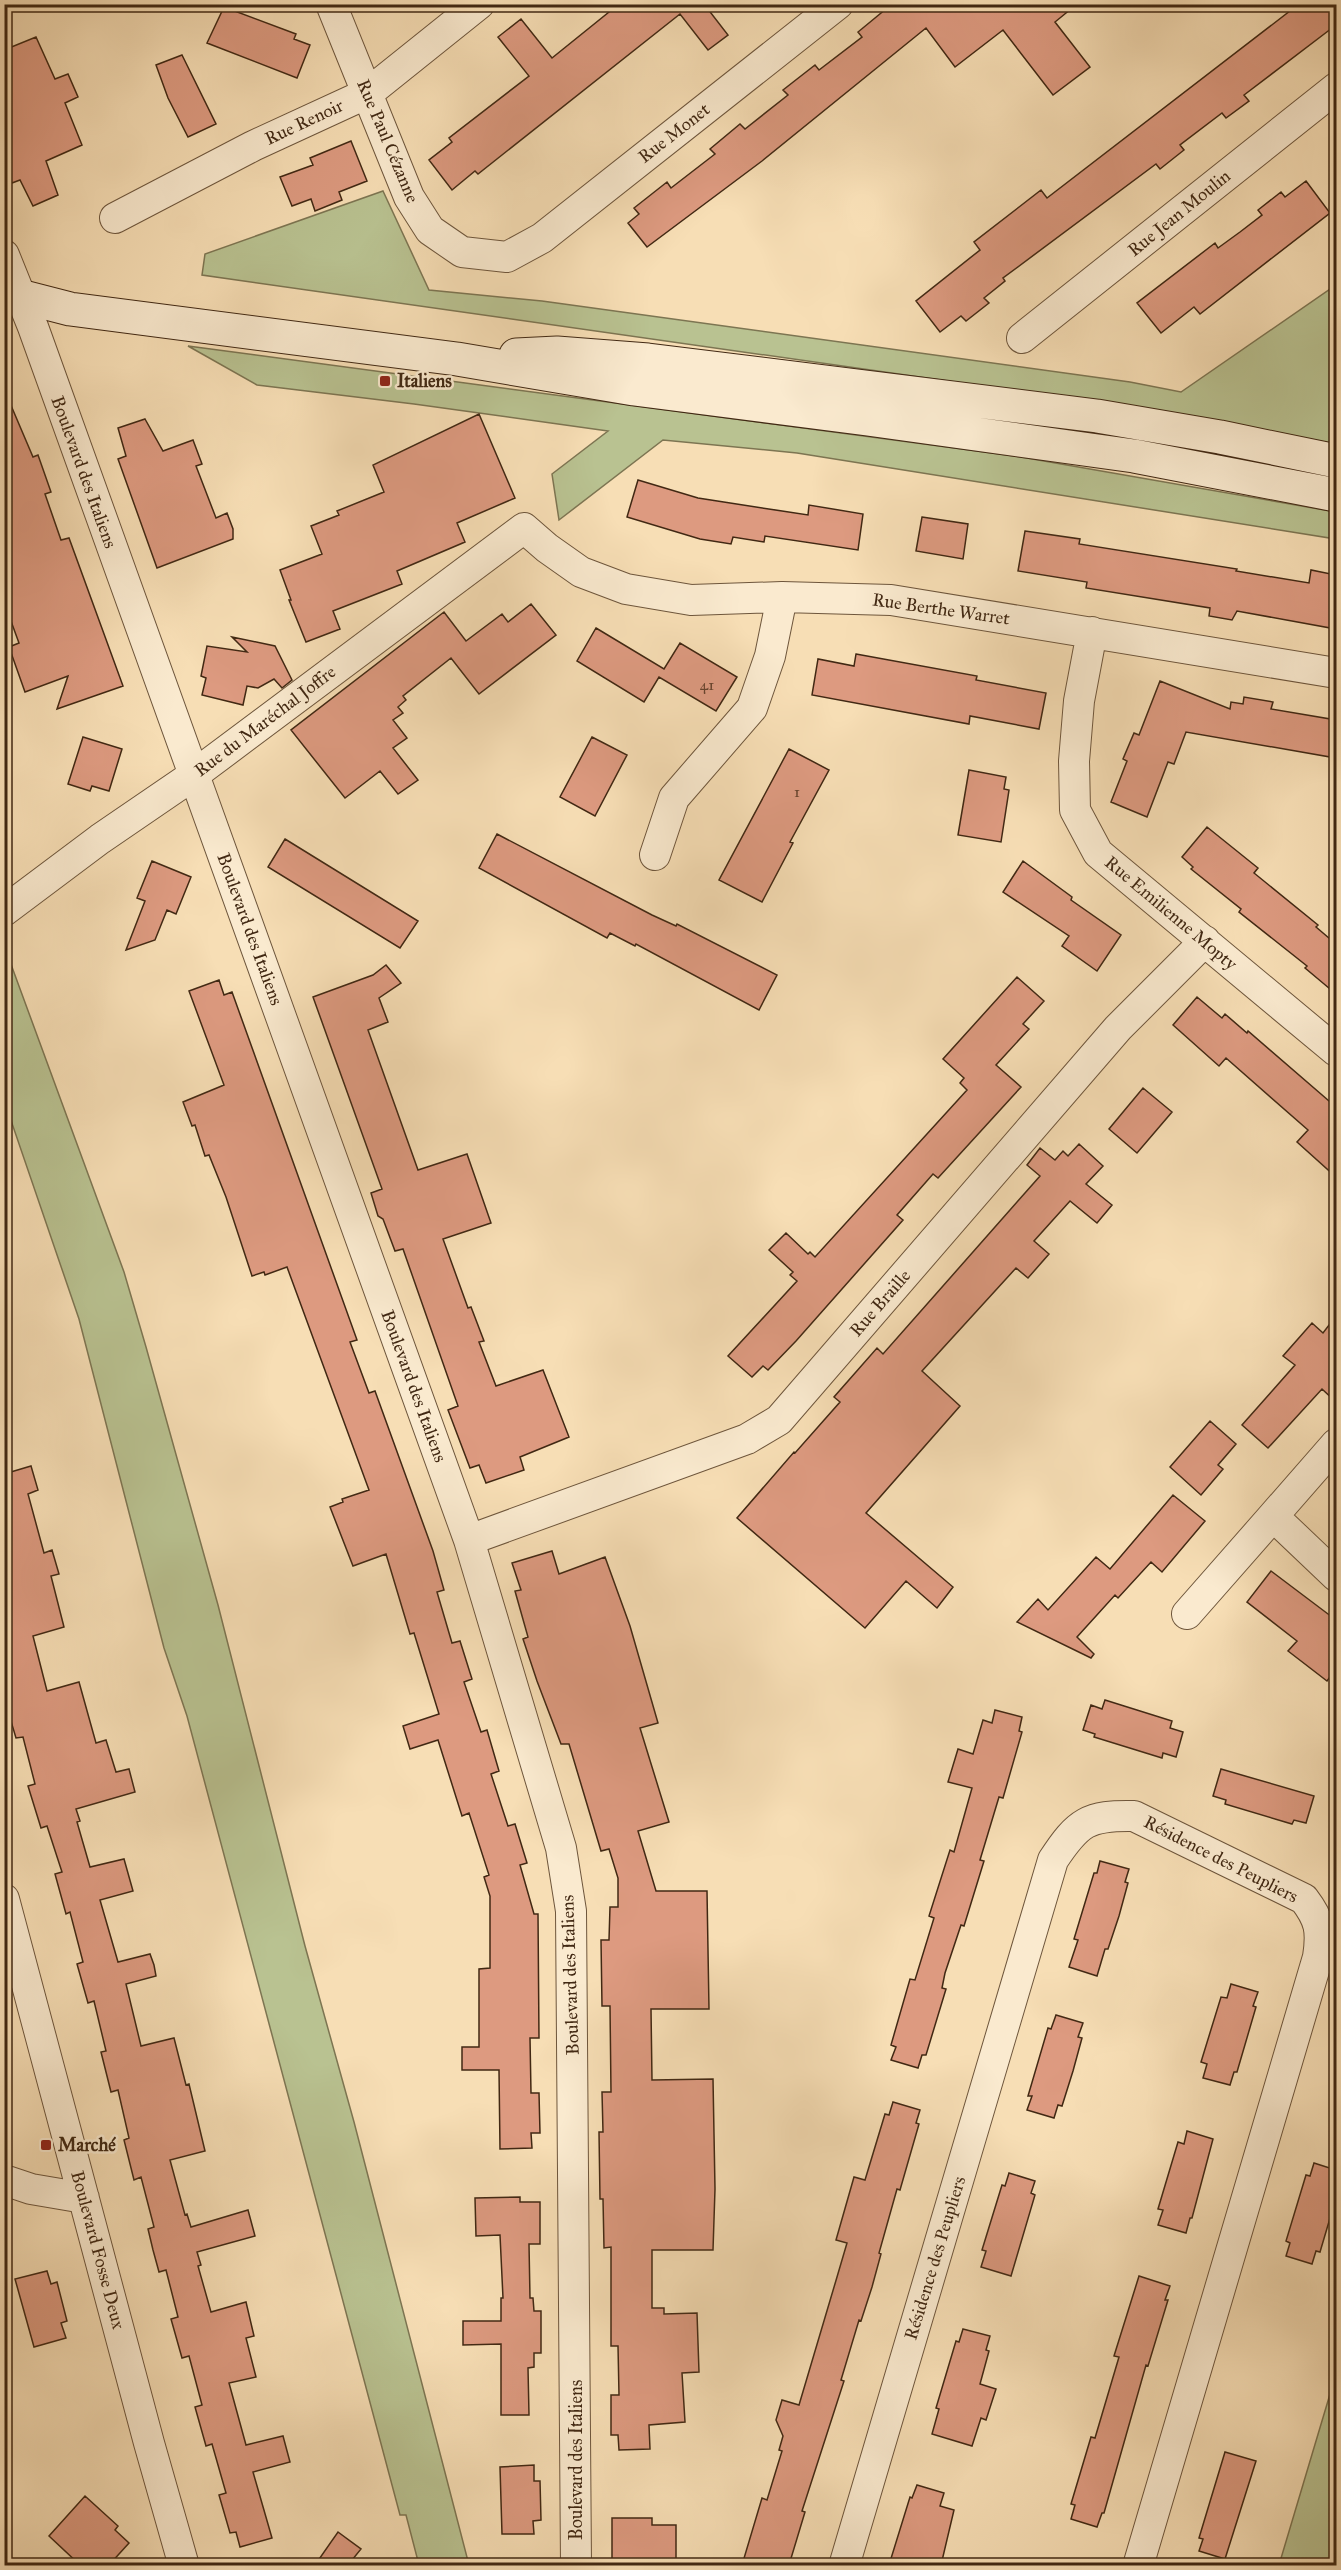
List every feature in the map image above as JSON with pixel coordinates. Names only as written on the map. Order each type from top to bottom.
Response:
[{"type":"main road","points":[[13,294],[82,310],[457,359],[634,389],[867,418],[1134,456],[1336,495]]},
{"type":"main road","points":[[457,359],[557,353],[648,360],[1097,416],[1220,437],[1336,461]]},
{"type":"street","name":"Rue Paul Cézanne","points":[[332,4],[409,197],[430,230],[462,252],[507,256]]},
{"type":"street","name":"Rue Renoir","points":[[116,218],[253,146],[368,93],[479,4]]},
{"type":"street","name":"Rue Monet","points":[[507,256],[542,238],[838,4]]},
{"type":"street","name":"Rue Jean Moulin","points":[[1022,338],[1336,88]]},
{"type":"street","name":"Boulevard des Italiens","points":[[4,255],[13,294],[195,774],[469,1540],[561,1848],[571,1911],[576,2565]]},
{"type":"street","name":"Rue du Maréchal Joffre","points":[[4,911],[100,839],[195,774],[524,528]]},
{"type":"street","name":"Rue Berthe Warret","points":[[524,528],[581,572],[626,589],[691,600],[782,597],[891,600],[1336,674]]},
{"type":"street","points":[[655,855],[674,798],[752,708],[770,656],[782,597]]},
{"type":"street","name":"Rue Emilienne Mopty","points":[[1092,632],[1079,700],[1076,731],[1075,810],[1098,853],[1336,1051]]},
{"type":"street","name":"Rue Braille","points":[[469,1540],[747,1439],[779,1419],[1118,1028],[1205,941]]},
{"type":"street","points":[[1187,1614],[1336,1444]]},
{"type":"street","points":[[1273,1516],[1336,1576]]},
{"type":"street","name":"Résidence des Peupliers","points":[[844,2565],[1053,1860],[1069,1836],[1087,1822],[1107,1816],[1134,1816],[1304,1899],[1316,1915],[1321,1936],[1318,1957],[1138,2565]]},
{"type":"street","name":"Boulevard Fosse Deux","points":[[4,1899],[13,1961],[84,2198],[184,2565]]},
{"type":"street","points":[[4,2180],[31,2189],[84,2198]]},
{"type":"green space","points":[[383,191],[429,290],[542,301],[1130,382],[1181,392],[1336,285],[1336,448],[1025,392],[202,275],[205,254]]},
{"type":"green space","points":[[188,346],[1021,457],[1336,512],[1336,539],[797,453],[663,440],[559,520],[552,474],[608,431],[257,385]]},
{"type":"green space","points":[[5,948],[124,1272],[146,1347],[218,1605],[305,1946],[354,2122],[469,2565],[419,2565],[406,2515],[400,2515],[187,1716],[164,1648],[79,1319],[5,1103]]},
{"type":"green space","points":[[1336,2374],[1336,2565],[1279,2565]]},
{"type":"building","points":[[619,4],[704,4],[728,35],[708,50],[680,14],[478,174],[475,171],[452,190],[429,160],[452,142],[449,138],[529,76],[498,37],[521,19],[552,58]]},
{"type":"building","points":[[892,4],[1077,4],[1055,22],[1090,67],[1053,95],[1003,30],[955,67],[926,28],[762,161],[647,247],[628,223],[639,214],[634,208],[667,182],[671,188],[715,154],[710,149],[740,124],[745,129],[788,95],[783,90],[815,65],[819,70],[862,37],[858,32]]},
{"type":"building","points":[[1299,4],[1336,4],[1336,25],[1244,95],[1249,101],[1226,118],[1222,113],[1180,145],[1184,150],[1160,169],[1156,164],[1003,278],[1005,281],[984,298],[989,303],[966,321],[961,316],[940,332],[916,301],[980,250],[974,242],[1041,190],[1047,198]]},
{"type":"building","points":[[224,7],[296,34],[294,39],[310,45],[297,78],[207,43]]},
{"type":"building","points":[[36,37],[55,79],[68,74],[78,97],[65,103],[82,145],[46,161],[58,195],[33,206],[20,180],[12,183],[4,165],[4,50]]},
{"type":"building","points":[[182,55],[216,124],[188,137],[168,98],[156,65]]},
{"type":"building","points":[[351,141],[367,181],[339,192],[342,200],[315,211],[311,199],[292,206],[280,177],[313,165],[310,158]]},
{"type":"building","points":[[1306,181],[1330,213],[1200,314],[1194,307],[1161,333],[1137,303],[1215,243],[1218,248],[1240,232],[1262,215],[1258,210],[1281,192],[1285,197]]},
{"type":"building","points":[[4,389],[33,457],[38,455],[51,492],[45,494],[61,540],[69,538],[123,686],[57,709],[68,676],[25,692],[9,647],[19,643],[4,602]]},
{"type":"building","points":[[479,414],[515,498],[457,523],[465,542],[397,571],[402,584],[333,611],[340,629],[306,642],[280,570],[322,554],[311,526],[339,515],[337,511],[384,492],[373,465]]},
{"type":"building","points":[[145,419],[163,451],[193,440],[202,464],[196,466],[216,518],[227,513],[233,529],[233,539],[157,568],[118,459],[126,456],[118,428]]},
{"type":"building","points":[[638,480],[698,498],[808,515],[809,505],[863,514],[858,550],[765,536],[764,542],[733,537],[731,544],[700,539],[627,517]]},
{"type":"building","points":[[922,517],[968,524],[963,559],[916,551]]},
{"type":"building","points":[[1025,531],[1080,539],[1079,544],[1309,583],[1311,570],[1336,575],[1336,629],[1237,611],[1232,620],[1209,616],[1210,608],[1086,588],[1087,582],[1018,571]]},
{"type":"building","points":[[531,604],[556,635],[479,694],[451,658],[403,696],[406,700],[398,707],[403,713],[393,720],[407,738],[393,748],[418,780],[398,794],[380,771],[345,798],[291,730],[444,612],[466,641],[502,614],[508,622]]},
{"type":"building","points":[[596,628],[664,669],[680,643],[737,677],[716,711],[659,677],[644,702],[577,661]]},
{"type":"building","points":[[232,637],[275,646],[292,680],[282,688],[274,679],[258,688],[247,686],[243,705],[202,695],[206,678],[201,676],[207,646],[247,652]]},
{"type":"building","points":[[856,654],[977,676],[976,680],[1046,693],[1039,729],[970,716],[969,724],[812,695],[818,659],[854,666]]},
{"type":"building","points":[[1160,681],[1230,709],[1231,702],[1243,704],[1244,697],[1273,702],[1271,709],[1336,720],[1336,758],[1186,732],[1174,764],[1168,762],[1147,817],[1111,802],[1127,761],[1123,759],[1134,733],[1139,735]]},
{"type":"building","points":[[83,737],[122,749],[109,791],[92,786],[90,791],[68,784]]},
{"type":"building","points":[[592,737],[627,755],[595,816],[560,797]]},
{"type":"building","points":[[789,749],[829,770],[790,842],[793,843],[762,902],[719,880]]},
{"type":"building","points":[[969,770],[1006,777],[1004,789],[1009,790],[1001,842],[958,835]]},
{"type":"building","points":[[1207,827],[1258,868],[1254,873],[1318,925],[1316,927],[1336,944],[1336,994],[1305,968],[1307,966],[1239,912],[1241,909],[1191,869],[1193,867],[1182,857]]},
{"type":"building","points":[[497,834],[652,915],[676,926],[677,924],[777,975],[759,1010],[636,944],[635,946],[610,933],[607,938],[479,868]]},
{"type":"building","points":[[285,839],[418,921],[400,948],[268,867]]},
{"type":"building","points":[[152,861],[191,877],[176,914],[167,910],[155,940],[126,950],[145,901],[137,898]]},
{"type":"building","points":[[1023,861],[1072,897],[1071,900],[1121,935],[1097,971],[1062,946],[1069,936],[1003,892]]},
{"type":"building","points":[[386,965],[401,983],[379,998],[388,1022],[368,1030],[418,1170],[467,1154],[491,1223],[443,1239],[468,1308],[471,1307],[484,1341],[479,1342],[496,1386],[543,1370],[569,1437],[520,1457],[524,1470],[486,1483],[479,1465],[470,1468],[448,1410],[458,1406],[403,1249],[395,1251],[383,1219],[378,1216],[371,1193],[382,1189],[313,997],[373,975]]},
{"type":"building","points":[[1017,977],[1044,1001],[1023,1024],[1029,1029],[996,1065],[1021,1087],[938,1178],[933,1174],[897,1215],[903,1220],[796,1341],[768,1370],[763,1366],[752,1377],[728,1356],[797,1281],[790,1275],[793,1272],[769,1250],[786,1233],[808,1254],[810,1252],[815,1257],[967,1090],[960,1083],[964,1078],[943,1059]]},
{"type":"building","points":[[219,980],[224,995],[232,992],[357,1340],[350,1342],[369,1393],[375,1391],[433,1551],[444,1590],[437,1592],[452,1643],[460,1641],[472,1679],[464,1682],[481,1732],[487,1730],[499,1771],[491,1774],[508,1826],[515,1824],[527,1863],[520,1865],[534,1914],[538,1914],[539,2038],[530,2038],[531,2093],[539,2093],[540,2133],[531,2133],[532,2148],[500,2149],[499,2070],[462,2070],[462,2047],[479,2047],[479,1969],[490,1968],[490,1896],[484,1877],[489,1875],[469,1813],[462,1816],[438,1740],[410,1749],[403,1726],[439,1714],[414,1633],[410,1634],[386,1554],[353,1566],[330,1507],[343,1502],[342,1499],[369,1490],[287,1267],[265,1275],[264,1272],[252,1276],[226,1197],[209,1155],[205,1156],[195,1125],[192,1126],[183,1102],[224,1085],[189,991]]},
{"type":"building","points":[[1197,997],[1222,1018],[1225,1014],[1247,1033],[1248,1031],[1336,1107],[1336,1177],[1297,1142],[1308,1130],[1226,1058],[1219,1066],[1173,1025]]},
{"type":"building","points":[[1143,1088],[1172,1112],[1137,1153],[1109,1129]]},
{"type":"building","points":[[1079,1144],[1103,1166],[1086,1184],[1112,1205],[1097,1223],[1070,1201],[1034,1241],[1049,1254],[1028,1278],[1016,1268],[922,1371],[960,1406],[866,1513],[953,1587],[937,1608],[906,1581],[865,1628],[737,1518],[840,1402],[834,1397],[877,1348],[883,1354],[1040,1176],[1027,1165],[1040,1148],[1055,1160],[1063,1151],[1068,1156]]},
{"type":"building","points":[[1336,1316],[1336,1402],[1322,1389],[1268,1448],[1242,1425],[1295,1365],[1283,1356],[1312,1323],[1323,1333]]},
{"type":"building","points":[[1210,1421],[1236,1444],[1218,1465],[1223,1469],[1201,1495],[1170,1467]]},
{"type":"building","points":[[31,1466],[38,1490],[28,1494],[44,1553],[52,1550],[59,1574],[51,1576],[64,1627],[33,1636],[47,1691],[79,1682],[96,1743],[106,1740],[116,1772],[129,1769],[135,1792],[76,1809],[80,1821],[77,1822],[90,1867],[124,1859],[133,1891],[100,1900],[118,1962],[150,1954],[154,1965],[156,1976],[126,1984],[141,2046],[174,2038],[186,2085],[189,2084],[205,2151],[170,2160],[185,2215],[187,2214],[191,2227],[248,2210],[255,2236],[197,2252],[201,2265],[198,2266],[211,2312],[246,2302],[254,2336],[246,2338],[256,2377],[229,2383],[246,2445],[283,2436],[290,2462],[253,2472],[272,2538],[240,2547],[236,2532],[230,2533],[219,2495],[226,2493],[212,2444],[206,2446],[195,2407],[202,2405],[189,2356],[182,2358],[171,2319],[178,2317],[166,2270],[159,2272],[153,2250],[148,2229],[154,2227],[141,2177],[134,2180],[124,2140],[129,2138],[118,2090],[111,2092],[101,2052],[106,2051],[94,2001],[88,2003],[77,1964],[83,1962],[70,1912],[66,1914],[55,1874],[62,1872],[47,1826],[41,1828],[28,1786],[35,1784],[23,1737],[16,1738],[4,1698],[4,1487],[7,1486],[4,1474]]},
{"type":"building","points":[[1173,1495],[1205,1521],[1162,1572],[1151,1562],[1118,1598],[1115,1595],[1077,1637],[1094,1654],[1091,1658],[1017,1622],[1038,1599],[1048,1610],[1096,1557],[1110,1569]]},
{"type":"building","points":[[552,1551],[559,1574],[605,1557],[630,1626],[658,1723],[640,1728],[669,1822],[638,1831],[656,1891],[707,1891],[709,2009],[651,2009],[652,2080],[713,2079],[715,2189],[713,2250],[652,2250],[652,2308],[664,2308],[664,2314],[697,2313],[699,2372],[682,2373],[685,2422],[649,2425],[650,2449],[619,2450],[618,2435],[611,2435],[611,2395],[619,2395],[618,2346],[611,2346],[611,2247],[604,2248],[603,2199],[600,2199],[599,2132],[603,2132],[602,2092],[611,2092],[610,2006],[602,2006],[601,1940],[609,1940],[610,1907],[618,1907],[618,1878],[609,1849],[601,1851],[569,1744],[561,1744],[537,1681],[523,1639],[528,1637],[515,1591],[521,1590],[512,1563]]},
{"type":"building","points":[[1271,1571],[1336,1620],[1336,1669],[1327,1681],[1288,1651],[1297,1641],[1247,1602]]},
{"type":"building","points":[[1105,1700],[1172,1721],[1170,1728],[1183,1732],[1176,1757],[1163,1753],[1162,1758],[1094,1737],[1095,1734],[1083,1730],[1091,1705],[1102,1709]]},
{"type":"building","points":[[995,1710],[1022,1717],[1019,1731],[1022,1732],[1003,1798],[999,1797],[980,1860],[984,1861],[964,1926],[961,1925],[945,1973],[942,1988],[946,1989],[926,2055],[922,2055],[918,2068],[891,2060],[896,2047],[891,2045],[910,1979],[915,1980],[934,1918],[929,1916],[950,1850],[954,1852],[972,1788],[948,1782],[958,1749],[973,1754],[983,1720],[992,1723]]},
{"type":"building","points":[[1221,1769],[1314,1796],[1306,1823],[1294,1820],[1292,1824],[1225,1804],[1226,1800],[1213,1796]]},
{"type":"building","points":[[1100,1861],[1129,1869],[1125,1882],[1128,1883],[1119,1916],[1097,1976],[1069,1967],[1078,1940],[1074,1939],[1094,1873],[1097,1873]]},
{"type":"building","points":[[1231,1984],[1258,1992],[1253,2006],[1256,2007],[1237,2072],[1234,2072],[1230,2085],[1203,2078],[1207,2064],[1201,2062],[1221,1997],[1227,1998]]},
{"type":"building","points":[[1056,2015],[1083,2023],[1078,2037],[1082,2038],[1073,2071],[1062,2106],[1058,2105],[1054,2118],[1027,2110],[1032,2096],[1028,2096],[1048,2028],[1051,2029]]},
{"type":"building","points":[[893,2102],[920,2110],[916,2123],[919,2124],[900,2190],[897,2189],[872,2287],[861,2321],[859,2320],[841,2380],[844,2381],[802,2511],[805,2512],[789,2565],[742,2565],[762,2498],[767,2500],[782,2451],[779,2450],[783,2436],[776,2420],[782,2400],[799,2405],[847,2243],[836,2240],[854,2177],[865,2180],[885,2114],[889,2115]]},
{"type":"building","points":[[1187,2131],[1213,2139],[1186,2233],[1158,2225],[1163,2210],[1158,2209],[1178,2142],[1184,2144]]},
{"type":"building","points":[[1314,2163],[1336,2170],[1336,2198],[1320,2252],[1316,2251],[1312,2264],[1286,2256],[1290,2243],[1286,2241],[1306,2175],[1310,2176]]},
{"type":"building","points":[[1009,2173],[1035,2181],[1031,2193],[1035,2195],[1011,2276],[981,2267],[986,2251],[982,2250],[1002,2185],[1005,2186]]},
{"type":"building","points":[[520,2197],[520,2202],[540,2202],[540,2244],[529,2244],[530,2298],[533,2298],[534,2311],[541,2311],[541,2353],[534,2353],[534,2367],[528,2368],[529,2415],[501,2415],[501,2344],[463,2345],[463,2321],[501,2321],[501,2298],[503,2298],[500,2235],[476,2236],[475,2198]]},
{"type":"building","points":[[47,2271],[51,2284],[57,2282],[67,2321],[61,2323],[66,2338],[34,2347],[15,2279]]},
{"type":"building","points":[[1139,2276],[1170,2286],[1165,2300],[1168,2300],[1148,2366],[1146,2365],[1104,2513],[1097,2527],[1071,2519],[1075,2505],[1071,2504],[1091,2437],[1095,2438],[1119,2357],[1114,2356]]},
{"type":"building","points":[[963,2329],[990,2336],[986,2350],[989,2351],[980,2384],[996,2389],[986,2420],[981,2418],[972,2446],[932,2434],[939,2409],[936,2408],[956,2341],[959,2342]]},
{"type":"building","points":[[1225,2452],[1256,2461],[1225,2559],[1199,2551],[1203,2539],[1199,2538]]},
{"type":"building","points":[[534,2465],[534,2481],[540,2481],[541,2520],[533,2521],[534,2534],[502,2534],[500,2467]]},
{"type":"building","points":[[917,2485],[944,2493],[940,2506],[954,2510],[941,2565],[889,2565],[910,2497],[912,2498]]},
{"type":"building","points":[[85,2496],[118,2526],[115,2530],[129,2543],[109,2565],[80,2565],[49,2536]]},
{"type":"building","points":[[612,2518],[652,2518],[652,2525],[676,2525],[676,2565],[612,2563]]},
{"type":"building","points":[[338,2532],[361,2549],[348,2565],[315,2565]]},
{"type":"place","name":"Italiens","points":[[385,381]]},
{"type":"place","name":"Marché","points":[[46,2145]]}]
